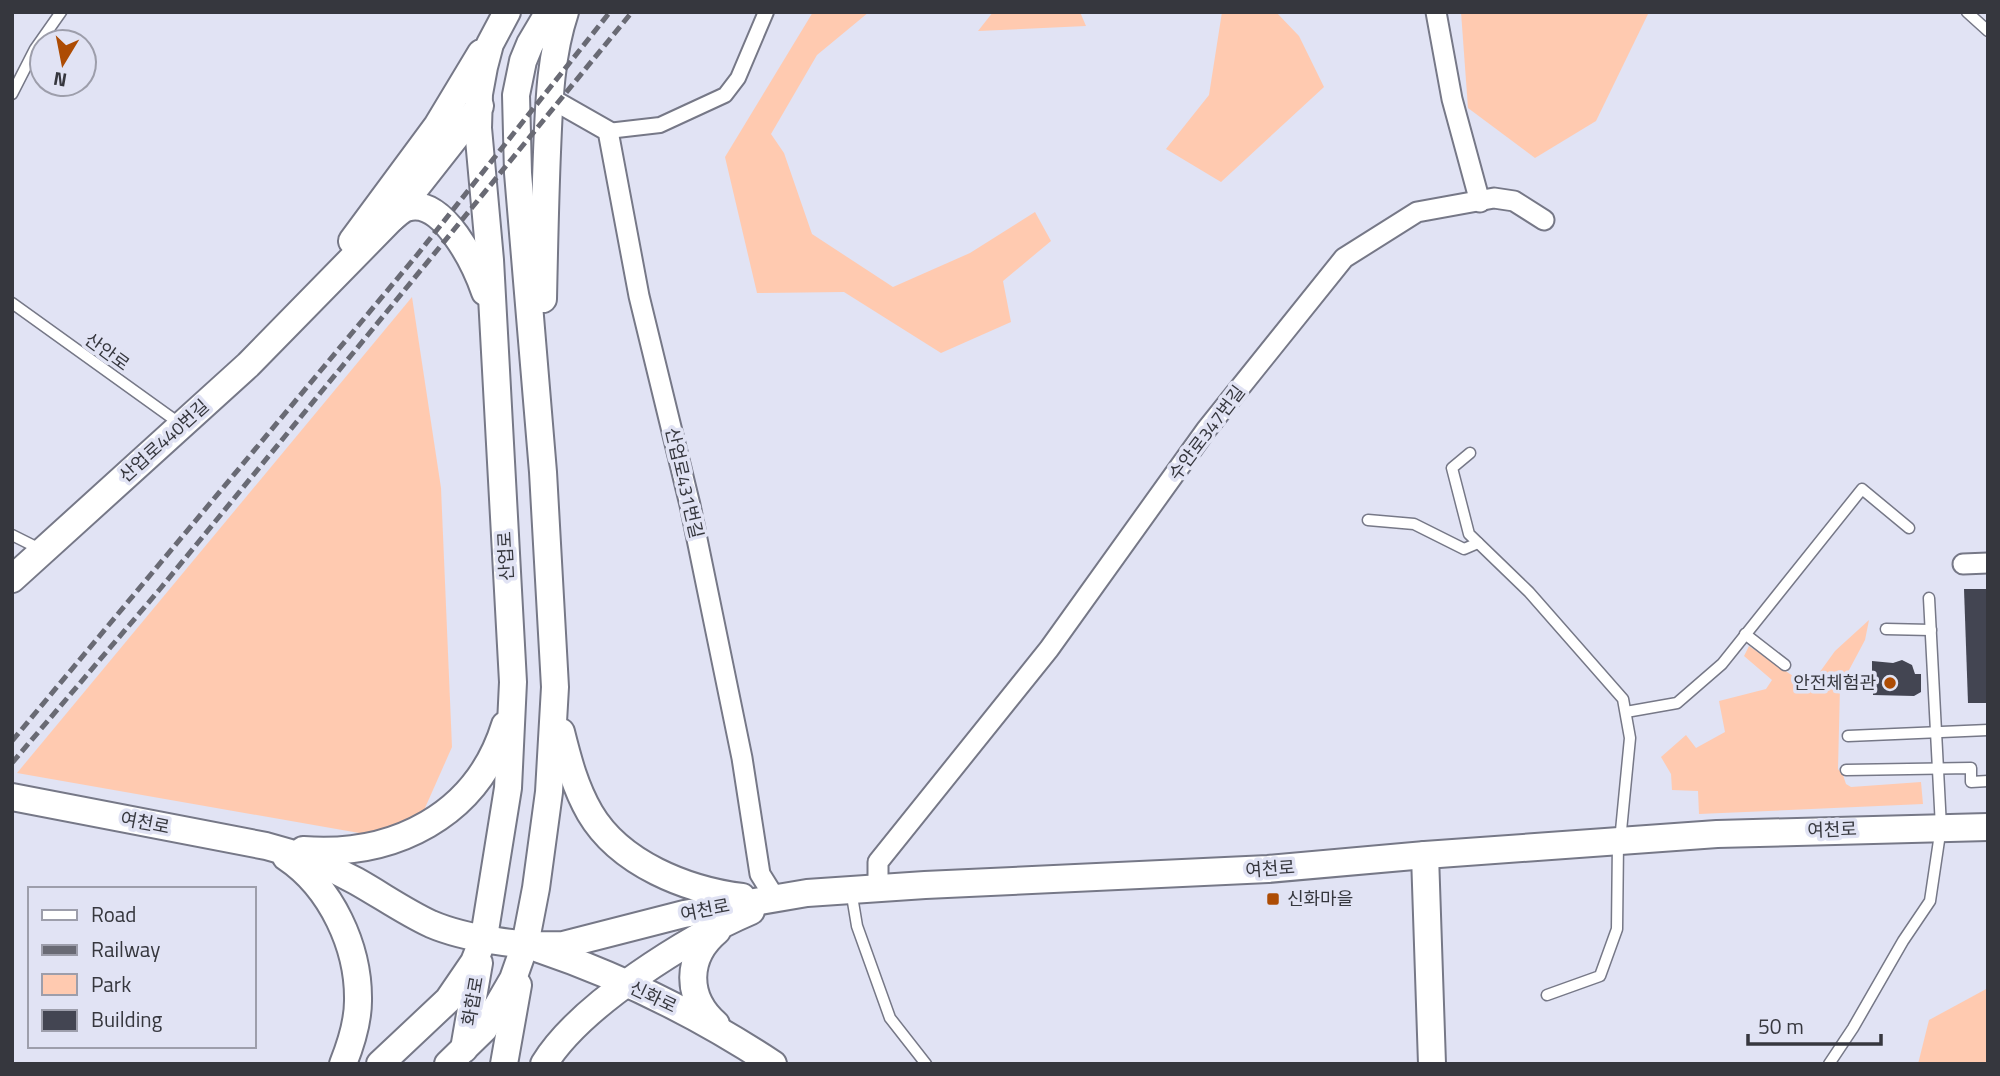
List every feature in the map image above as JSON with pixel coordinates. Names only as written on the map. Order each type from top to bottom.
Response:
[{"type":"main road","points":[[543,472],[544,228],[550,98],[556,41],[552,16]]},
{"type":"main road","points":[[504,1064],[536,888],[549,792],[555,687],[543,472],[518,173],[516,95],[518,79],[530,44],[552,16]]},
{"type":"main road","name":"산업로440번길","points":[[12,579],[183,426],[393,218],[552,16]]},
{"type":"main road","name":"산업로440번길","points":[[311,299],[437,126],[503,18]]},
{"type":"main road","name":"산업로","points":[[380,1064],[448,1000],[474,962],[484,937],[508,788],[513,682],[478,110],[484,67],[503,18]]},
{"type":"main road","points":[[437,126],[455,114],[478,110],[500,115],[506,121],[518,173]]},
{"type":"main road","points":[[393,218],[405,209],[417,207],[441,217],[466,250],[492,311]]},
{"type":"main road","points":[[266,846],[312,851],[359,848],[407,835],[439,819],[466,796],[491,760],[508,713],[513,682]]},
{"type":"main road","points":[[555,687],[569,764],[592,816],[607,836],[629,853],[683,883],[714,893],[775,898]]},
{"type":"main road","name":"여천로","points":[[12,797],[266,846],[322,864],[431,923],[460,933],[525,945],[563,945],[684,914],[807,893],[1268,869],[1717,834],[1988,827]]},
{"type":"main road","points":[[266,846],[296,863],[321,890],[334,911],[353,958],[358,1001],[356,1024],[343,1064]]},
{"type":"main road","points":[[1425,855],[1432,1064]]},
{"type":"main road","points":[[544,1064],[573,1028],[627,985],[697,938],[729,920],[807,893]]},
{"type":"main road","points":[[729,920],[704,946],[697,958],[692,983],[700,1007],[731,1036]]},
{"type":"main road","name":"화합로","points":[[458,1059],[484,937]]},
{"type":"main road","points":[[458,1059],[484,1029],[500,1005],[525,945]]},
{"type":"main road","name":"신화로","points":[[525,945],[627,985],[731,1036],[773,1064]]},
{"type":"street","points":[[550,98],[608,131],[660,125],[725,95],[738,78],[766,12]]},
{"type":"street","points":[[1436,12],[1452,99],[1480,202]]},
{"type":"street","name":"산업로431번길","points":[[608,131],[639,296],[693,518],[742,758],[760,874],[775,898]]},
{"type":"street","name":"수안로347번길","points":[[878,888],[878,862],[1049,649],[1206,430],[1344,258],[1417,212],[1494,198],[1514,201],[1544,220]]},
{"type":"street","points":[[1964,564],[1988,563]]},
{"type":"lane","points":[[12,94],[35,49],[61,12]]},
{"type":"lane","points":[[1967,12],[1988,31]]},
{"type":"lane","name":"산안로","points":[[12,303],[183,426]]},
{"type":"lane","points":[[1470,453],[1452,468],[1469,534],[1529,592],[1623,699],[1630,738],[1619,841],[1617,929],[1600,976],[1547,995]]},
{"type":"lane","points":[[1626,712],[1677,704],[1722,664],[1862,489],[1909,528]]},
{"type":"lane","points":[[1368,520],[1414,524],[1464,549],[1478,543]]},
{"type":"lane","points":[[12,535],[43,550]]},
{"type":"lane","points":[[1829,1064],[1930,901],[1941,827],[1929,598]]},
{"type":"lane","points":[[1886,629],[1931,630]]},
{"type":"lane","points":[[1745,634],[1786,665]]},
{"type":"lane","points":[[1848,736],[1988,730]]},
{"type":"lane","points":[[1846,770],[1971,768],[1971,782],[1988,782]]},
{"type":"lane","points":[[851,890],[857,926],[890,1018],[926,1064]]},
{"type":"green space","points":[[813,12],[869,12],[817,55],[771,134],[784,153],[812,234],[893,287],[970,253],[1035,212],[1051,241],[1003,281],[1011,322],[941,353],[844,292],[757,293],[725,157]]},
{"type":"green space","points":[[993,12],[1080,12],[1086,26],[978,31]]},
{"type":"green space","points":[[1222,12],[1276,12],[1299,36],[1324,87],[1221,182],[1166,149],[1209,95]]},
{"type":"green space","points":[[1461,12],[1649,12],[1596,121],[1535,158],[1468,108]]},
{"type":"green space","points":[[412,297],[441,488],[452,747],[421,817],[365,834],[17,773]]},
{"type":"green space","points":[[1869,620],[1865,640],[1840,687],[1838,769],[1846,784],[1851,787],[1921,782],[1923,804],[1699,814],[1698,791],[1672,790],[1671,774],[1661,757],[1686,735],[1696,748],[1725,732],[1719,701],[1766,689],[1772,680],[1744,656],[1749,646],[1809,687],[1835,651]]},
{"type":"green space","points":[[1988,988],[1988,1064],[1918,1064],[1929,1020]]},
{"type":"building","points":[[1964,589],[1988,589],[1988,703],[1968,703]]},
{"type":"building","name":"안전체험관","points":[[1902,660],[1912,665],[1915,674],[1921,674],[1921,692],[1914,696],[1873,695],[1873,691],[1860,691],[1860,674],[1872,674],[1872,661],[1893,663]]},
{"type":"railway","points":[[12,741],[417,255],[610,12]]},
{"type":"railway","points":[[12,763],[160,589],[632,12]]},
{"type":"place","name":"안전체험관","points":[[1890,683]]},
{"type":"place","name":"신화마을","points":[[1273,899]]}]
